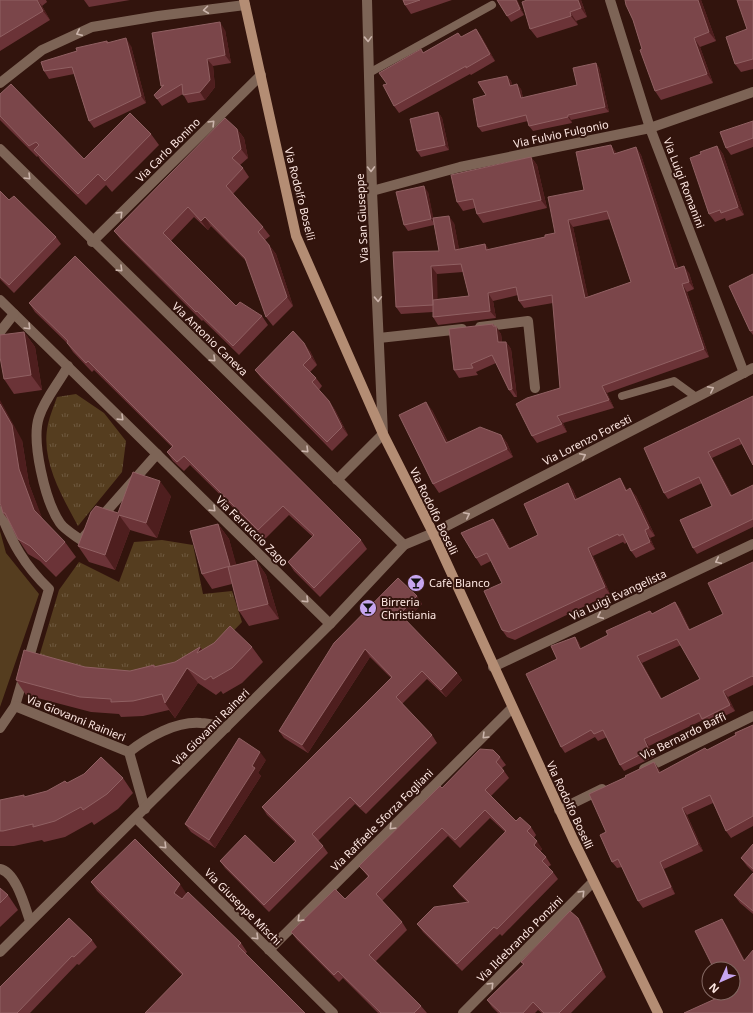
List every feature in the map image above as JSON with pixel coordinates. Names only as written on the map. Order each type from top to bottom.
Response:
[{"type":"street","name":"Via San Giuseppe","points":[[367,0],[372,191],[383,434]]},
{"type":"street","name":"Via Luigi Romanini","points":[[610,0],[650,128],[748,370]]},
{"type":"street","name":"Via Rodolfo Boselli","points":[[245,3],[296,236],[383,434],[433,533],[559,810],[658,1013]]},
{"type":"street","points":[[0,83],[42,50],[92,27],[245,3]]},
{"type":"street","name":"Via Carlo Bonino","points":[[92,242],[261,75]]},
{"type":"street","name":"Via Fulvio Fulgonio","points":[[372,191],[460,167],[650,128],[753,92]]},
{"type":"street","name":"Via Antonio Caneva","points":[[0,150],[92,242],[404,545]]},
{"type":"street","name":"Via Ferruccio Zago","points":[[0,300],[330,624]]},
{"type":"street","points":[[0,332],[14,314]]},
{"type":"street","points":[[379,338],[528,321],[535,388]]},
{"type":"street","points":[[68,366],[52,391],[39,417],[38,450],[44,486],[60,523],[81,540],[157,454]]},
{"type":"street","name":"Via Lorenzo Foresti","points":[[404,545],[433,533],[748,370]]},
{"type":"street","points":[[337,480],[383,434]]},
{"type":"street","points":[[0,511],[8,533],[30,570],[49,589],[15,706]]},
{"type":"street","name":"Via Luigi Evangelista","points":[[493,667],[753,544]]},
{"type":"street","name":"Via Giovanni Raineri","points":[[0,952],[330,624],[404,545]]},
{"type":"street","name":"Via Giovanni Rainieri","points":[[0,728],[15,706],[129,752]]},
{"type":"street","name":"Via Raffaele Sforza Fogliani","points":[[269,950],[512,708]]},
{"type":"street","name":"Via Bernardo Baffi","points":[[638,772],[753,716]]},
{"type":"street","name":"Via Giovanni Rainieri","points":[[129,752],[145,739],[171,727],[200,723],[226,728]]},
{"type":"street","name":"Via Giovanni Rainieri","points":[[129,752],[145,809]]},
{"type":"street","points":[[559,810],[609,786]]},
{"type":"street","name":"Via Giuseppe Mischi","points":[[136,818],[333,1013]]},
{"type":"street","points":[[0,868],[4,869],[17,884],[30,921]]},
{"type":"street","name":"Via Ildebrando Ponzini","points":[[463,1013],[593,882]]},
{"type":"lane","points":[[369,73],[492,5]]},
{"type":"lane","points":[[622,396],[674,381],[696,397]]},
{"type":"green space","points":[[76,394],[104,413],[126,441],[122,472],[78,526],[59,490],[54,477],[47,451],[46,437],[48,424],[57,397]]},
{"type":"green space","points":[[0,531],[6,553],[39,594],[0,707]]},
{"type":"green space","points":[[162,540],[193,545],[203,594],[232,591],[242,622],[220,645],[178,669],[103,673],[39,657],[59,590],[79,562],[119,582],[134,542]]},
{"type":"building","points":[[0,0],[37,0],[43,11],[0,37]]},
{"type":"building","points":[[403,0],[420,0],[405,5]]},
{"type":"building","points":[[497,0],[516,0],[520,9],[507,16]]},
{"type":"building","points":[[527,0],[578,0],[581,8],[570,12],[571,16],[530,29],[522,2]]},
{"type":"building","points":[[625,0],[698,0],[709,32],[694,38],[707,74],[655,91],[640,50],[642,49]]},
{"type":"building","points":[[737,0],[753,0],[753,59],[735,64],[726,37],[747,29]]},
{"type":"building","points":[[220,22],[225,55],[207,59],[210,80],[200,92],[183,95],[182,84],[157,99],[154,95],[164,85],[161,86],[152,33]]},
{"type":"building","points":[[476,29],[490,54],[394,106],[383,85],[387,84],[379,73],[421,49],[423,53],[458,33],[461,37]]},
{"type":"building","points":[[126,38],[141,96],[89,121],[72,67],[44,71],[41,62],[77,51],[76,48]]},
{"type":"building","points":[[596,63],[605,107],[568,115],[568,117],[529,126],[526,115],[478,127],[473,99],[486,95],[478,82],[507,76],[510,86],[517,84],[521,98],[577,85],[573,68]]},
{"type":"building","points":[[11,84],[84,159],[130,113],[151,134],[105,181],[98,174],[78,194],[34,150],[39,145],[36,142],[29,146],[0,116],[0,94]]},
{"type":"building","points":[[438,112],[445,145],[417,151],[410,119]]},
{"type":"building","points":[[225,118],[237,129],[241,149],[232,158],[243,168],[226,186],[263,227],[258,232],[269,245],[287,297],[266,317],[245,258],[205,217],[201,221],[188,207],[163,233],[236,306],[240,302],[262,316],[233,346],[197,311],[196,312],[114,231]]},
{"type":"building","points":[[753,121],[753,138],[726,148],[720,132]]},
{"type":"building","points":[[611,145],[614,154],[636,147],[675,269],[684,266],[689,282],[682,284],[704,349],[602,386],[609,400],[557,416],[562,424],[532,436],[516,404],[527,398],[560,388],[552,295],[519,301],[516,287],[488,293],[490,311],[433,317],[433,305],[396,307],[393,252],[439,251],[433,218],[449,216],[455,250],[485,244],[486,250],[545,237],[545,235],[555,233],[548,197],[584,190],[576,152]],"holes":[[[607,211],[631,282],[585,298],[568,220]],[[461,264],[469,296],[433,300],[433,305],[431,266]]]},
{"type":"building","points":[[717,146],[738,207],[721,213],[720,210],[709,214],[690,158],[701,154],[700,152]]},
{"type":"building","points":[[531,157],[541,200],[477,214],[473,199],[457,202],[451,175]]},
{"type":"building","points":[[424,186],[431,219],[404,225],[396,192]]},
{"type":"building","points":[[0,191],[9,200],[14,196],[56,237],[9,285],[0,277]]},
{"type":"building","points":[[75,256],[361,540],[314,588],[288,562],[314,535],[283,506],[258,530],[184,456],[177,462],[167,452],[173,446],[88,361],[86,363],[67,343],[68,341],[29,303]]},
{"type":"building","points":[[753,274],[753,330],[750,331],[729,286]]},
{"type":"building","points":[[493,324],[493,326],[496,326],[498,342],[506,342],[512,389],[509,390],[492,355],[471,364],[473,368],[454,370],[449,329]]},
{"type":"building","points":[[293,331],[304,343],[311,357],[303,365],[316,378],[312,382],[329,401],[342,427],[327,442],[255,370]]},
{"type":"building","points":[[24,332],[31,375],[4,379],[0,357],[0,335]]},
{"type":"building","points":[[753,396],[753,465],[739,438],[708,452],[731,496],[753,485],[753,519],[693,548],[680,520],[712,506],[699,477],[664,493],[644,448]]},
{"type":"building","points":[[426,402],[446,443],[480,427],[501,435],[507,449],[433,484],[399,415]]},
{"type":"building","points":[[0,404],[12,425],[19,469],[34,510],[65,542],[46,562],[30,546],[18,539],[5,513],[3,513],[0,503]]},
{"type":"building","points":[[133,472],[160,481],[146,523],[119,515],[105,555],[78,546],[91,512],[96,506],[118,513]]},
{"type":"building","points":[[620,478],[626,491],[630,488],[649,528],[645,530],[650,542],[631,551],[623,534],[619,536],[618,534],[588,548],[605,587],[509,632],[502,630],[484,591],[502,583],[487,553],[476,558],[461,533],[493,519],[509,549],[538,535],[524,504],[568,483],[575,500]]},
{"type":"building","points":[[218,524],[230,566],[202,574],[190,531]]},
{"type":"building","points":[[256,560],[268,604],[239,611],[228,567]]},
{"type":"building","points":[[753,562],[753,677],[752,676],[723,691],[730,705],[702,719],[699,713],[644,739],[649,750],[620,765],[603,730],[594,734],[591,730],[561,747],[526,674],[557,659],[551,646],[575,637],[580,649],[608,635],[606,631],[650,611],[652,614],[675,602],[689,630],[723,614],[708,583]],"holes":[[[677,639],[700,679],[661,699],[637,656]]]},
{"type":"building","points":[[398,578],[417,596],[400,614],[457,673],[441,690],[422,671],[396,697],[432,735],[360,807],[350,797],[312,834],[323,846],[264,905],[220,861],[245,835],[274,863],[296,841],[262,807],[392,677],[365,649],[302,745],[279,731],[334,643]]},
{"type":"building","points":[[230,626],[252,647],[232,668],[213,679],[211,676],[205,680],[187,668],[165,703],[162,694],[133,701],[111,702],[111,699],[80,697],[16,680],[24,650],[85,667],[130,671],[175,662],[200,647],[197,653],[214,643]]},
{"type":"building","points":[[753,725],[753,816],[726,831],[710,795],[682,808],[698,844],[660,862],[671,887],[638,901],[618,859],[612,862],[600,835],[606,832],[589,794],[654,762],[659,773],[705,748],[707,750],[736,735],[735,733]]},
{"type":"building","points":[[239,738],[260,752],[252,766],[255,768],[209,840],[185,824]]},
{"type":"building","points":[[480,749],[493,750],[500,757],[496,762],[504,771],[485,790],[516,821],[520,817],[531,827],[527,831],[537,841],[534,845],[546,857],[542,861],[553,872],[497,929],[494,927],[457,964],[417,924],[434,907],[469,902],[453,886],[506,831],[485,810],[455,840],[442,828],[376,894],[402,922],[369,955],[421,1006],[414,1013],[381,1013],[338,971],[334,975],[291,932],[335,889],[345,899],[369,876],[359,866],[440,786],[442,788]]},
{"type":"building","points":[[101,757],[123,778],[107,794],[83,810],[81,807],[55,821],[33,827],[33,824],[0,831],[0,800],[24,795],[24,797],[47,791],[65,781],[67,783],[84,774]]},
{"type":"building","points":[[135,839],[180,884],[174,893],[182,899],[188,892],[241,943],[238,946],[305,1013],[145,1013],[183,974],[91,882]]},
{"type":"building","points":[[753,844],[753,869],[741,858]]},
{"type":"building","points":[[753,873],[753,911],[734,895]]},
{"type":"building","points":[[0,888],[8,895],[0,903]]},
{"type":"building","points":[[570,911],[578,918],[602,970],[559,1013],[544,1013],[533,1002],[523,1013],[501,1013],[487,1000],[524,964],[521,962]]},
{"type":"building","points":[[69,918],[92,940],[74,957],[72,956],[17,1013],[0,1013],[0,987]]},
{"type":"building","points":[[722,919],[744,961],[753,950],[753,1013],[684,1013],[711,1001],[741,1001],[741,961],[710,961],[695,931]]},
{"type":"place","name":"Cafè Blanco","points":[[416,583]]},
{"type":"place","name":"Birreria Christiania","points":[[368,608]]}]
